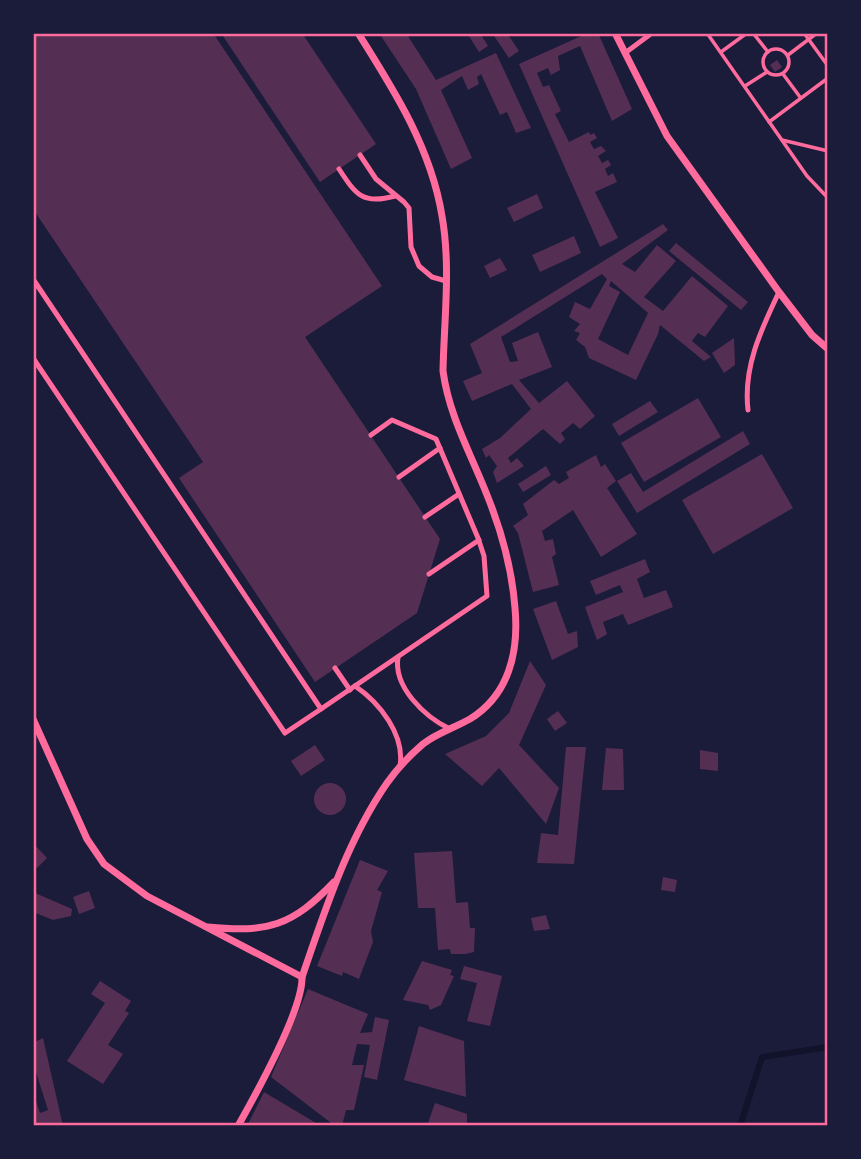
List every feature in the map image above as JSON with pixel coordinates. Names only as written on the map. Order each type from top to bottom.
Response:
[{"type":"street","points":[[238,1126],[295,1010],[302,989],[302,977],[337,878],[369,814],[400,766],[424,744],[482,711],[502,688],[512,660],[515,611],[502,534],[465,444],[446,390],[443,371],[446,281],[442,216],[427,161],[405,110],[358,33]]},
{"type":"street","points":[[615,33],[667,136],[779,292],[812,335],[828,349]]},
{"type":"street","points":[[33,719],[87,839],[104,864],[147,896],[302,977]]},
{"type":"street","points":[[204,927],[256,930],[275,925],[309,906],[337,878]]},
{"type":"lane","points":[[625,53],[652,33]]},
{"type":"lane","points":[[360,155],[376,179],[409,208],[411,247],[419,266],[432,277],[446,281]]},
{"type":"lane","points":[[339,169],[356,193],[367,200],[379,201],[395,197]]},
{"type":"lane","points":[[33,279],[321,709]]},
{"type":"lane","points":[[748,410],[746,389],[755,346],[779,292]]},
{"type":"lane","points":[[33,358],[285,733],[487,596],[484,556],[479,540],[436,439],[392,420],[371,435]]},
{"type":"lane","points":[[399,477],[440,448]]},
{"type":"lane","points":[[425,517],[459,494]]},
{"type":"lane","points":[[429,574],[479,540]]},
{"type":"lane","points":[[398,657],[398,673],[415,700],[435,722],[450,729]]},
{"type":"lane","points":[[335,668],[352,688],[372,699],[400,743],[400,766]]},
{"type":"path","points":[[708,33],[807,176],[826,192],[828,198]]},
{"type":"path","points":[[721,52],[747,33]]},
{"type":"path","points":[[753,33],[768,52]]},
{"type":"path","points":[[804,33],[828,66]]},
{"type":"path","points":[[788,55],[817,33]]},
{"type":"path","points":[[767,72],[764,60],[768,52],[776,49],[788,55]]},
{"type":"path","points":[[767,72],[783,74],[789,67],[788,55]]},
{"type":"path","points":[[745,86],[767,72]]},
{"type":"path","points":[[783,74],[800,97]]},
{"type":"path","points":[[769,121],[828,78]]},
{"type":"path","points":[[781,140],[828,151]]},
{"type":"building","points":[[33,33],[213,33],[382,286],[305,337],[440,539],[417,613],[315,682],[179,478],[203,462],[33,209]]},
{"type":"building","points":[[221,33],[302,33],[376,144],[320,182]]},
{"type":"building","points":[[379,33],[406,33],[436,80],[496,53],[531,128],[516,133],[507,112],[500,115],[481,74],[477,77],[479,84],[468,90],[462,76],[441,90],[472,158],[451,169],[416,89]]},
{"type":"building","points":[[467,33],[480,33],[488,46],[479,52]]},
{"type":"building","points":[[492,33],[507,33],[519,51],[509,58]]},
{"type":"building","points":[[588,33],[598,33],[632,109],[612,121],[580,46],[558,56],[560,70],[551,75],[548,68],[537,73],[543,87],[549,85],[561,111],[555,114],[569,142],[589,132],[590,135],[594,133],[597,138],[590,142],[594,149],[601,146],[606,151],[598,156],[602,163],[608,160],[611,165],[605,169],[608,176],[613,173],[617,182],[595,192],[618,238],[600,247],[519,64]]},
{"type":"building","points":[[777,60],[782,67],[775,72],[770,65]]},
{"type":"building","points":[[537,194],[543,208],[514,222],[507,208]]},
{"type":"building","points":[[663,224],[668,230],[622,264],[635,272],[657,245],[676,261],[644,297],[663,311],[692,276],[728,306],[705,337],[698,333],[692,341],[711,357],[704,361],[660,325],[636,380],[589,358],[585,347],[576,340],[580,333],[574,331],[580,324],[569,317],[575,302],[590,309],[607,279],[602,274],[501,337],[510,362],[518,361],[512,343],[538,332],[552,367],[519,380],[539,403],[567,381],[595,416],[580,429],[573,423],[561,433],[565,439],[560,444],[543,429],[508,458],[511,463],[517,458],[524,466],[497,483],[493,472],[497,466],[489,455],[486,458],[482,449],[500,438],[531,409],[512,384],[472,401],[463,381],[482,373],[470,344]],"holes":[[[611,281],[648,313],[628,355],[598,339],[620,292],[609,286]]]},
{"type":"building","points":[[574,236],[581,253],[540,272],[532,255]]},
{"type":"building","points":[[676,243],[748,302],[741,310],[669,251]]},
{"type":"building","points":[[500,258],[507,270],[490,278],[484,266]]},
{"type":"building","points":[[734,338],[735,365],[724,373],[712,353]]},
{"type":"building","points":[[698,398],[721,437],[644,482],[621,443]]},
{"type":"building","points":[[650,401],[658,412],[619,436],[612,424]]},
{"type":"building","points":[[743,431],[750,444],[637,513],[617,481],[631,473],[643,492]]},
{"type":"building","points":[[762,454],[793,508],[713,554],[682,500]]},
{"type":"building","points":[[596,455],[601,467],[605,464],[616,481],[607,488],[637,534],[601,557],[573,510],[542,531],[545,541],[553,539],[556,554],[552,557],[559,585],[533,592],[518,533],[513,526],[528,515],[523,504],[554,480],[559,484],[569,478],[566,472]]},
{"type":"building","points":[[546,466],[551,475],[523,492],[518,484]]},
{"type":"building","points":[[645,559],[650,572],[637,579],[644,598],[666,590],[673,607],[628,625],[623,614],[603,622],[607,634],[597,640],[585,607],[623,592],[620,585],[596,595],[590,581]]},
{"type":"building","points":[[556,601],[568,634],[577,631],[578,647],[552,660],[533,609]]},
{"type":"building","points":[[530,661],[546,685],[519,745],[559,788],[546,824],[499,768],[482,786],[445,754],[486,736],[509,713]]},
{"type":"building","points":[[558,711],[567,723],[555,731],[547,719]]},
{"type":"building","points":[[315,745],[325,760],[301,776],[291,761]]},
{"type":"building","points":[[566,747],[586,747],[574,864],[537,863],[541,833],[558,835]]},
{"type":"building","points":[[606,748],[623,749],[624,790],[602,790]]},
{"type":"building","points":[[700,750],[718,753],[718,771],[700,769]]},
{"type":"building","points":[[330,783],[341,788],[346,799],[341,810],[330,815],[319,810],[314,799],[319,788]]},
{"type":"building","points":[[33,843],[47,858],[37,868],[33,865]]},
{"type":"building","points":[[452,851],[456,903],[468,902],[470,928],[475,928],[474,952],[465,954],[451,954],[450,949],[438,950],[435,908],[418,908],[414,853]]},
{"type":"building","points":[[360,860],[388,871],[377,890],[382,892],[371,931],[373,942],[359,979],[343,972],[342,976],[317,966]]},
{"type":"building","points":[[663,877],[677,880],[675,892],[661,890]]},
{"type":"building","points":[[89,891],[95,908],[79,914],[73,897]]},
{"type":"building","points":[[33,892],[72,909],[71,916],[53,920],[33,912]]},
{"type":"building","points":[[546,915],[550,929],[534,931],[531,918]]},
{"type":"building","points":[[422,961],[452,970],[450,975],[454,976],[441,1005],[430,1010],[428,1005],[403,1000]]},
{"type":"building","points":[[464,966],[502,976],[490,1026],[467,1021],[477,983],[460,979]]},
{"type":"building","points":[[100,981],[131,1001],[125,1011],[129,1013],[108,1045],[123,1054],[103,1084],[67,1061],[105,1003],[91,994]]},
{"type":"building","points":[[308,989],[368,1014],[360,1033],[372,1032],[375,1017],[389,1020],[377,1080],[364,1077],[370,1045],[357,1044],[352,1065],[364,1065],[354,1110],[346,1110],[342,1126],[335,1126],[271,1077]]},
{"type":"building","points":[[419,1026],[464,1041],[466,1097],[404,1080]]},
{"type":"building","points":[[43,1038],[63,1126],[33,1126],[33,1092],[40,1113],[48,1110],[35,1069],[33,1071],[33,1043]]},
{"type":"building","points":[[264,1092],[321,1126],[247,1126]]},
{"type":"building","points":[[435,1103],[467,1114],[467,1126],[427,1126]]},
{"type":"waterway","points":[[740,1126],[762,1057],[828,1047]]}]
